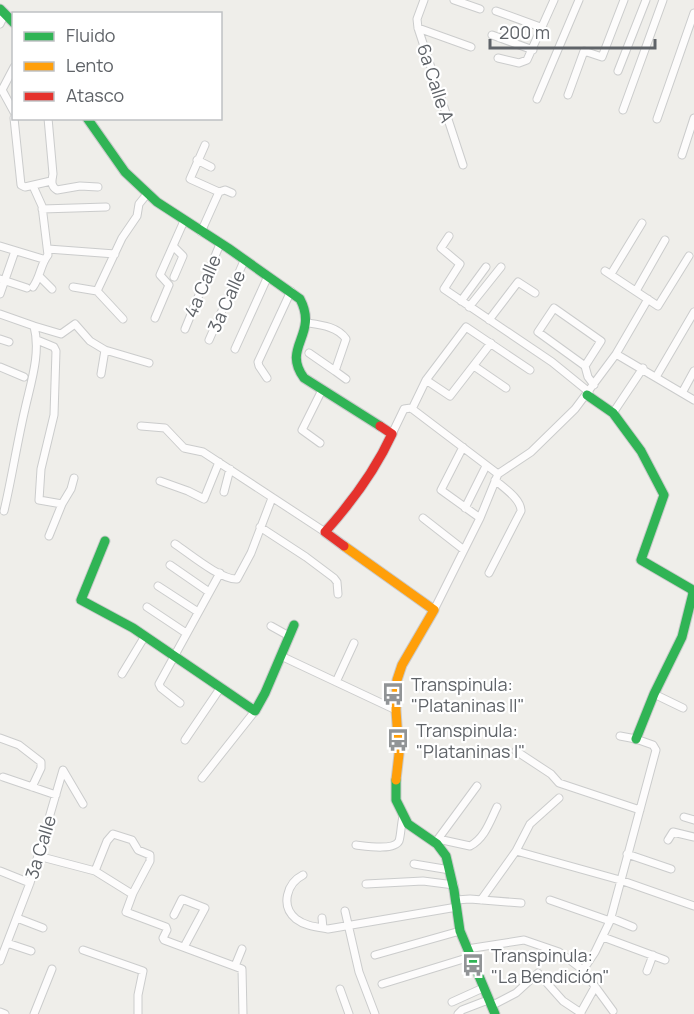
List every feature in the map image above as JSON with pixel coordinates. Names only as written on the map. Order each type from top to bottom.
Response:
[{"type":"street","name":"6a Calle A","points":[[424,0],[417,19],[418,28],[463,165]]},
{"type":"street","points":[[454,0],[480,9]]},
{"type":"street","points":[[498,58],[522,62],[527,60],[554,0]]},
{"type":"street","points":[[537,99],[579,0]]},
{"type":"street","points":[[568,94],[584,51],[602,57],[624,0]]},
{"type":"street","points":[[618,71],[646,0]]},
{"type":"street","points":[[623,110],[663,0]]},
{"type":"street","points":[[496,11],[543,28]]},
{"type":"street","points":[[0,24],[3,12]]},
{"type":"street","points":[[657,119],[694,13]]},
{"type":"street","points":[[418,28],[471,47]]},
{"type":"street","points":[[492,35],[533,50]]},
{"type":"street","points":[[12,71],[2,91],[12,108]]},
{"type":"street","points":[[682,155],[694,118]]},
{"type":"street","points":[[14,120],[20,182],[24,187],[51,181]]},
{"type":"street","points":[[48,120],[53,174],[51,181],[57,190],[80,186],[98,187]]},
{"type":"street","points":[[88,120],[125,172],[147,194],[220,244],[247,255],[256,263],[259,270]]},
{"type":"street","points":[[205,145],[190,176],[191,180],[219,192],[223,190],[232,193]]},
{"type":"street","points":[[197,160],[211,167]]},
{"type":"street","points":[[2,280],[30,288],[39,276],[43,259],[47,256],[42,209],[33,186]]},
{"type":"street","points":[[201,232],[219,192]]},
{"type":"street","points":[[97,291],[126,231],[137,216],[139,204],[147,194]]},
{"type":"street","points":[[42,209],[106,207]]},
{"type":"street","points":[[155,318],[169,285],[160,276],[184,221]]},
{"type":"street","points":[[642,223],[608,273],[659,305],[689,256]]},
{"type":"street","points":[[449,236],[441,248],[460,264],[444,289],[552,363],[613,413],[641,452],[664,495],[641,560],[693,592],[682,637],[654,694],[636,739]]},
{"type":"street","points":[[636,291],[665,240]]},
{"type":"street","name":"4a Calle","points":[[184,329],[220,244]]},
{"type":"street","points":[[0,246],[43,259]]},
{"type":"street","points":[[173,246],[183,255],[174,277]]},
{"type":"street","points":[[48,249],[115,254]]},
{"type":"street","points":[[231,250],[291,291],[305,304],[308,323],[295,356],[294,365],[304,378],[392,434]]},
{"type":"street","points":[[0,294],[2,280],[15,251]]},
{"type":"street","name":"3a Calle","points":[[209,340],[244,261]]},
{"type":"street","points":[[461,301],[486,267]]},
{"type":"street","points":[[469,307],[501,267]]},
{"type":"street","points":[[39,276],[52,289]]},
{"type":"street","points":[[235,349],[268,276]]},
{"type":"street","points":[[489,320],[518,282],[535,293]]},
{"type":"street","points":[[73,287],[97,291],[123,320]]},
{"type":"street","points":[[267,378],[258,362],[291,291]]},
{"type":"street","points":[[497,807],[483,835],[472,845],[437,841],[411,826],[403,817],[395,794],[399,754],[396,687],[399,671],[434,610],[480,518],[496,477],[531,452],[564,421],[588,393],[616,354],[648,299]]},
{"type":"street","points":[[585,366],[601,341],[554,308],[538,333],[585,366],[588,377],[594,385]]},
{"type":"street","points":[[656,377],[694,312]]},
{"type":"street","points":[[0,314],[60,334],[75,324],[90,340],[105,350],[149,363]]},
{"type":"street","points":[[308,323],[330,327],[345,337],[335,371]]},
{"type":"street","points":[[4,511],[33,381],[37,340],[34,326]]},
{"type":"street","points":[[412,409],[426,380],[465,327],[531,370]]},
{"type":"street","points":[[0,339],[9,342]]},
{"type":"street","points":[[37,340],[53,346],[56,351],[54,415],[41,469],[39,500],[62,504]]},
{"type":"street","points":[[426,380],[450,396],[490,343]]},
{"type":"street","points":[[101,374],[105,350]]},
{"type":"street","points":[[309,353],[346,379]]},
{"type":"street","points":[[616,354],[694,400]]},
{"type":"street","points":[[474,366],[506,388]]},
{"type":"street","points":[[0,367],[24,377]]},
{"type":"street","points":[[613,413],[643,368]]},
{"type":"street","points":[[682,393],[694,371]]},
{"type":"street","points":[[320,443],[302,429],[322,390]]},
{"type":"street","points":[[325,532],[362,490],[380,460],[404,409],[412,409],[486,466],[521,506],[521,511],[489,573]]},
{"type":"street","points":[[141,426],[164,427],[184,448],[202,451],[230,469],[325,532],[434,610]]},
{"type":"street","points":[[463,447],[441,490],[480,518]]},
{"type":"street","points":[[160,481],[204,499],[219,462]]},
{"type":"street","points":[[465,508],[486,466]]},
{"type":"street","points":[[224,492],[230,469]]},
{"type":"street","points":[[49,536],[62,504],[73,486],[74,478]]},
{"type":"street","points":[[175,544],[219,573],[237,579],[251,553],[272,498]]},
{"type":"street","points":[[423,518],[464,550]]},
{"type":"street","points":[[260,527],[334,578],[337,582],[338,594]]},
{"type":"street","points":[[105,541],[81,599],[175,654],[255,711]]},
{"type":"street","points":[[170,565],[209,592]]},
{"type":"street","points":[[180,703],[159,685],[219,573]]},
{"type":"street","points":[[158,586],[198,612]]},
{"type":"street","points":[[147,607],[186,633]]},
{"type":"street","points":[[202,778],[255,711],[294,625]]},
{"type":"street","points":[[271,626],[289,636]]},
{"type":"street","points":[[122,674],[145,636]]},
{"type":"street","points":[[336,682],[354,643]]},
{"type":"street","points":[[281,656],[396,710]]},
{"type":"street","points":[[185,740],[221,687]]},
{"type":"street","points":[[654,694],[683,708]]},
{"type":"street","points":[[583,970],[603,937],[610,920],[656,750],[653,745],[620,736]]},
{"type":"street","points":[[0,738],[19,745],[41,762],[41,768],[32,787]]},
{"type":"street","points":[[516,751],[551,774],[559,783],[640,810]]},
{"type":"street","name":"3a Calle","points":[[0,961],[30,883],[64,770],[83,804]]},
{"type":"street","points":[[3,777],[56,795]]},
{"type":"street","points":[[437,841],[477,786]]},
{"type":"street","points":[[481,900],[516,851],[530,824],[559,798]]},
{"type":"street","points":[[356,845],[388,847],[396,845],[399,841],[403,817]]},
{"type":"street","points":[[684,817],[694,820]]},
{"type":"street","points":[[668,840],[673,832],[694,837]]},
{"type":"street","points":[[95,871],[107,841],[113,834],[132,840],[138,850],[148,854],[150,859],[125,911],[166,927],[163,940],[243,970],[243,1014]]},
{"type":"street","points":[[437,841],[444,852],[450,870],[460,931],[492,1007]]},
{"type":"street","points":[[516,851],[620,880],[694,906]]},
{"type":"street","points":[[627,854],[671,869]]},
{"type":"street","points":[[38,856],[95,871],[132,894]]},
{"type":"street","points":[[414,864],[450,870]]},
{"type":"street","points":[[0,871],[30,883]]},
{"type":"street","points":[[303,875],[289,887],[287,898],[290,912],[293,917],[304,924],[323,928],[481,900],[521,903]]},
{"type":"street","points":[[366,884],[423,881],[453,885]]},
{"type":"street","points":[[174,915],[182,899],[206,909],[184,947]]},
{"type":"street","points":[[550,900],[633,927]]},
{"type":"street","points":[[345,910],[359,972],[375,1014]]},
{"type":"street","points":[[16,918],[43,928]]},
{"type":"street","points":[[321,918],[323,928]]},
{"type":"street","points":[[375,956],[460,931]]},
{"type":"street","points":[[0,937],[31,951]]},
{"type":"street","points":[[603,937],[665,960]]},
{"type":"street","points":[[382,984],[469,953],[524,940],[559,952],[583,970],[613,1011]]},
{"type":"street","points":[[235,966],[242,949]]},
{"type":"street","points":[[83,950],[142,970],[138,1014]]},
{"type":"street","points":[[646,971],[653,955]]},
{"type":"street","points":[[34,1014],[52,969]]},
{"type":"street","points":[[458,1014],[462,1010],[492,1007],[516,993],[538,974],[563,1001],[580,1013],[595,987]]},
{"type":"street","points":[[452,1002],[483,988]]},
{"type":"street","points":[[340,989],[350,1014]]},
{"type":"street","points":[[0,1012],[5,1014]]},
{"type":"traffic: fast","points":[[0,9],[12,21]]},
{"type":"traffic: fast","points":[[88,120],[125,172],[157,202],[300,299],[305,311],[305,322],[296,358],[304,378],[380,426]]},
{"type":"traffic: fast","points":[[587,395],[613,413],[641,451],[664,495],[641,560],[691,589],[693,593],[682,637],[654,694],[636,739]]},
{"type":"traffic: fast","points":[[105,541],[81,600],[133,628],[255,711],[294,625]]},
{"type":"traffic: fast","points":[[396,780],[396,800],[408,824],[437,844],[446,856],[460,931],[495,1014]]},
{"type":"traffic: slow","points":[[344,546],[434,610],[402,665],[397,680],[396,710],[399,754],[396,780]]},
{"type":"traffic: jam","points":[[344,546],[325,532],[362,486],[385,448],[392,434],[380,426]]},
{"type":"place","name":"Transpinula: \"Plataninas II\"","points":[[393,694]]},
{"type":"place","name":"Transpinula: \"Plataninas I\"","points":[[398,740]]},
{"type":"place","name":"Transpinula: \"La Bendición\"","points":[[473,965]]}]
